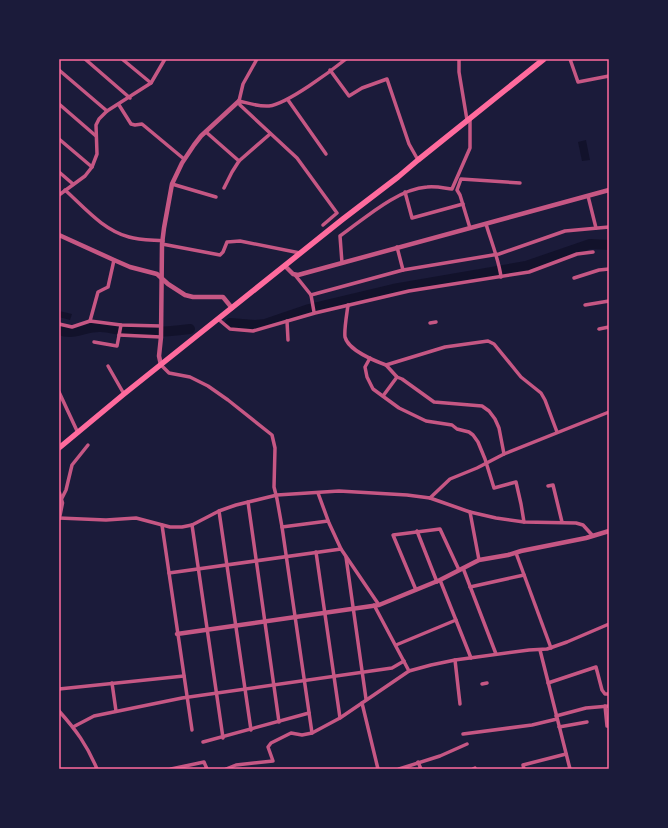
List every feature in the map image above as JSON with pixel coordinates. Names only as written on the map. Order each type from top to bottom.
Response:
[{"type":"main road","points":[[59,448],[161,364],[398,177],[544,59]]},
{"type":"street","points":[[85,59],[130,98]]},
{"type":"street","points":[[122,59],[150,84]]},
{"type":"street","points":[[59,196],[85,176],[92,167],[97,154],[96,125],[99,119],[107,111],[119,105],[150,84],[164,59]]},
{"type":"street","points":[[257,59],[243,84],[238,101],[194,145],[176,172],[172,184],[164,228],[161,336],[159,356],[161,364],[169,373],[190,377],[208,386],[272,434],[275,448],[274,488],[282,527],[312,733]]},
{"type":"street","points":[[238,101],[270,106],[288,100],[346,59]]},
{"type":"street","points":[[342,263],[340,236],[386,204],[405,192],[425,187],[435,186],[452,189],[470,148],[469,119],[459,59]]},
{"type":"street","points":[[570,59],[578,82],[609,76]]},
{"type":"street","points":[[59,70],[107,111]]},
{"type":"street","points":[[330,70],[349,96],[362,88],[387,80],[409,144],[418,160]]},
{"type":"street","points":[[288,100],[326,154]]},
{"type":"street","points":[[238,101],[240,105],[296,158],[326,196],[337,214],[323,225]]},
{"type":"street","points":[[59,104],[96,136]]},
{"type":"street","points":[[119,105],[131,124],[142,124],[184,159]]},
{"type":"street","points":[[206,132],[239,161]]},
{"type":"street","points":[[224,188],[239,161],[270,134]]},
{"type":"street","points":[[59,139],[92,167]]},
{"type":"street","points":[[59,172],[73,184]]},
{"type":"street","points":[[470,228],[460,195],[457,190],[461,179],[520,183]]},
{"type":"street","points":[[172,184],[216,197]]},
{"type":"street","points":[[65,190],[94,218],[116,232],[130,238],[163,242],[220,254],[223,252],[227,242],[240,241],[300,254]]},
{"type":"street","points":[[295,275],[609,190]]},
{"type":"street","points":[[405,192],[412,218],[463,204]]},
{"type":"street","points":[[588,196],[596,228]]},
{"type":"street","points":[[486,224],[500,267],[501,276]]},
{"type":"street","points":[[311,295],[403,270],[495,255],[565,231],[609,227]]},
{"type":"street","points":[[59,235],[114,260],[157,274],[168,284],[185,295],[193,297],[223,297],[232,308]]},
{"type":"street","points":[[397,248],[403,270]]},
{"type":"street","points":[[215,321],[230,329],[259,330],[348,305],[409,291],[529,272],[577,254],[593,252]]},
{"type":"street","points":[[90,321],[98,292],[108,288],[114,260]]},
{"type":"street","points":[[285,266],[295,275],[311,295],[314,312]]},
{"type":"street","points":[[574,278],[599,270],[609,269]]},
{"type":"street","points":[[585,305],[609,301]]},
{"type":"street","points":[[348,305],[345,336],[348,343],[370,358],[386,365],[397,377],[434,402],[482,406],[489,411],[495,419],[499,428],[504,454]]},
{"type":"street","points":[[59,324],[72,326],[90,321],[121,326],[161,327]]},
{"type":"street","points":[[287,321],[288,340]]},
{"type":"street","points":[[430,323],[436,322]]},
{"type":"street","points":[[94,342],[117,346],[121,326]]},
{"type":"street","points":[[599,328],[609,327]]},
{"type":"street","points":[[119,334],[161,336]]},
{"type":"street","points":[[386,365],[445,347],[488,341],[494,344],[521,377],[541,393],[557,432]]},
{"type":"street","points":[[370,358],[365,367],[367,377],[373,388],[399,408],[426,421],[452,425],[457,429],[469,432],[478,442],[494,488],[516,482],[524,522]]},
{"type":"street","points":[[108,366],[124,394]]},
{"type":"street","points":[[383,396],[397,377]]},
{"type":"street","points":[[59,392],[78,433]]},
{"type":"street","points":[[430,498],[450,479],[504,454],[609,412]]},
{"type":"street","points":[[88,444],[72,465],[66,490],[62,498],[62,507],[59,518],[106,520],[136,518],[170,527],[182,527],[192,525],[219,511],[276,495],[339,491],[407,495],[430,498],[470,512],[524,522],[576,523],[583,525],[593,536]]},
{"type":"street","points":[[548,486],[553,485],[562,522]]},
{"type":"street","points":[[59,493],[62,498]]},
{"type":"street","points":[[318,493],[328,521],[341,549],[376,605],[410,671]]},
{"type":"street","points":[[248,502],[279,722]]},
{"type":"street","points":[[219,511],[251,730]]},
{"type":"street","points":[[470,512],[479,560]]},
{"type":"street","points":[[282,527],[328,521]]},
{"type":"street","points":[[162,525],[192,730]]},
{"type":"street","points":[[192,525],[223,738]]},
{"type":"street","points":[[416,590],[393,535],[440,529],[470,587],[496,654]]},
{"type":"street","points":[[417,531],[471,658]]},
{"type":"street","points":[[177,634],[376,605],[439,581],[479,560],[593,536],[609,531]]},
{"type":"street","points":[[169,574],[256,560],[341,549]]},
{"type":"street","points":[[316,552],[340,718]]},
{"type":"street","points":[[516,553],[551,648]]},
{"type":"street","points":[[346,557],[366,699]]},
{"type":"street","points":[[470,587],[524,574]]},
{"type":"street","points":[[396,645],[456,620]]},
{"type":"street","points":[[226,769],[236,765],[273,761],[268,747],[271,743],[291,733],[302,735],[312,733],[340,718],[366,699],[410,671],[455,660],[551,648],[609,624]]},
{"type":"street","points":[[540,650],[570,769]]},
{"type":"street","points":[[455,660],[460,704]]},
{"type":"street","points":[[74,727],[94,716],[116,711],[216,693],[392,668],[404,661]]},
{"type":"street","points":[[548,683],[596,668],[602,690],[605,694],[609,694]]},
{"type":"street","points":[[59,689],[184,676]]},
{"type":"street","points":[[112,683],[116,711]]},
{"type":"street","points":[[362,703],[378,769]]},
{"type":"street","points":[[463,734],[532,725],[586,708],[607,706],[607,726],[609,726]]},
{"type":"street","points":[[59,711],[74,727],[88,750],[97,769]]},
{"type":"street","points":[[203,742],[223,738],[309,713]]},
{"type":"street","points":[[559,727],[587,722]]},
{"type":"street","points":[[399,769],[440,756],[467,744]]},
{"type":"street","points":[[524,769],[523,765],[566,754]]},
{"type":"street","points":[[171,769],[204,762],[207,769]]},
{"type":"street","points":[[418,762],[421,769]]},
{"type":"shaded area","points":[[586,140],[590,160],[582,161],[578,142]]},
{"type":"shaded area","points":[[59,311],[72,314],[70,320],[59,317]]},
{"type":"waterway","points":[[230,323],[255,325],[265,324],[309,309],[393,289],[526,266],[590,244],[609,245]]},
{"type":"waterway","points":[[59,330],[70,332],[95,327],[107,327],[125,331],[149,332],[190,329]]}]
